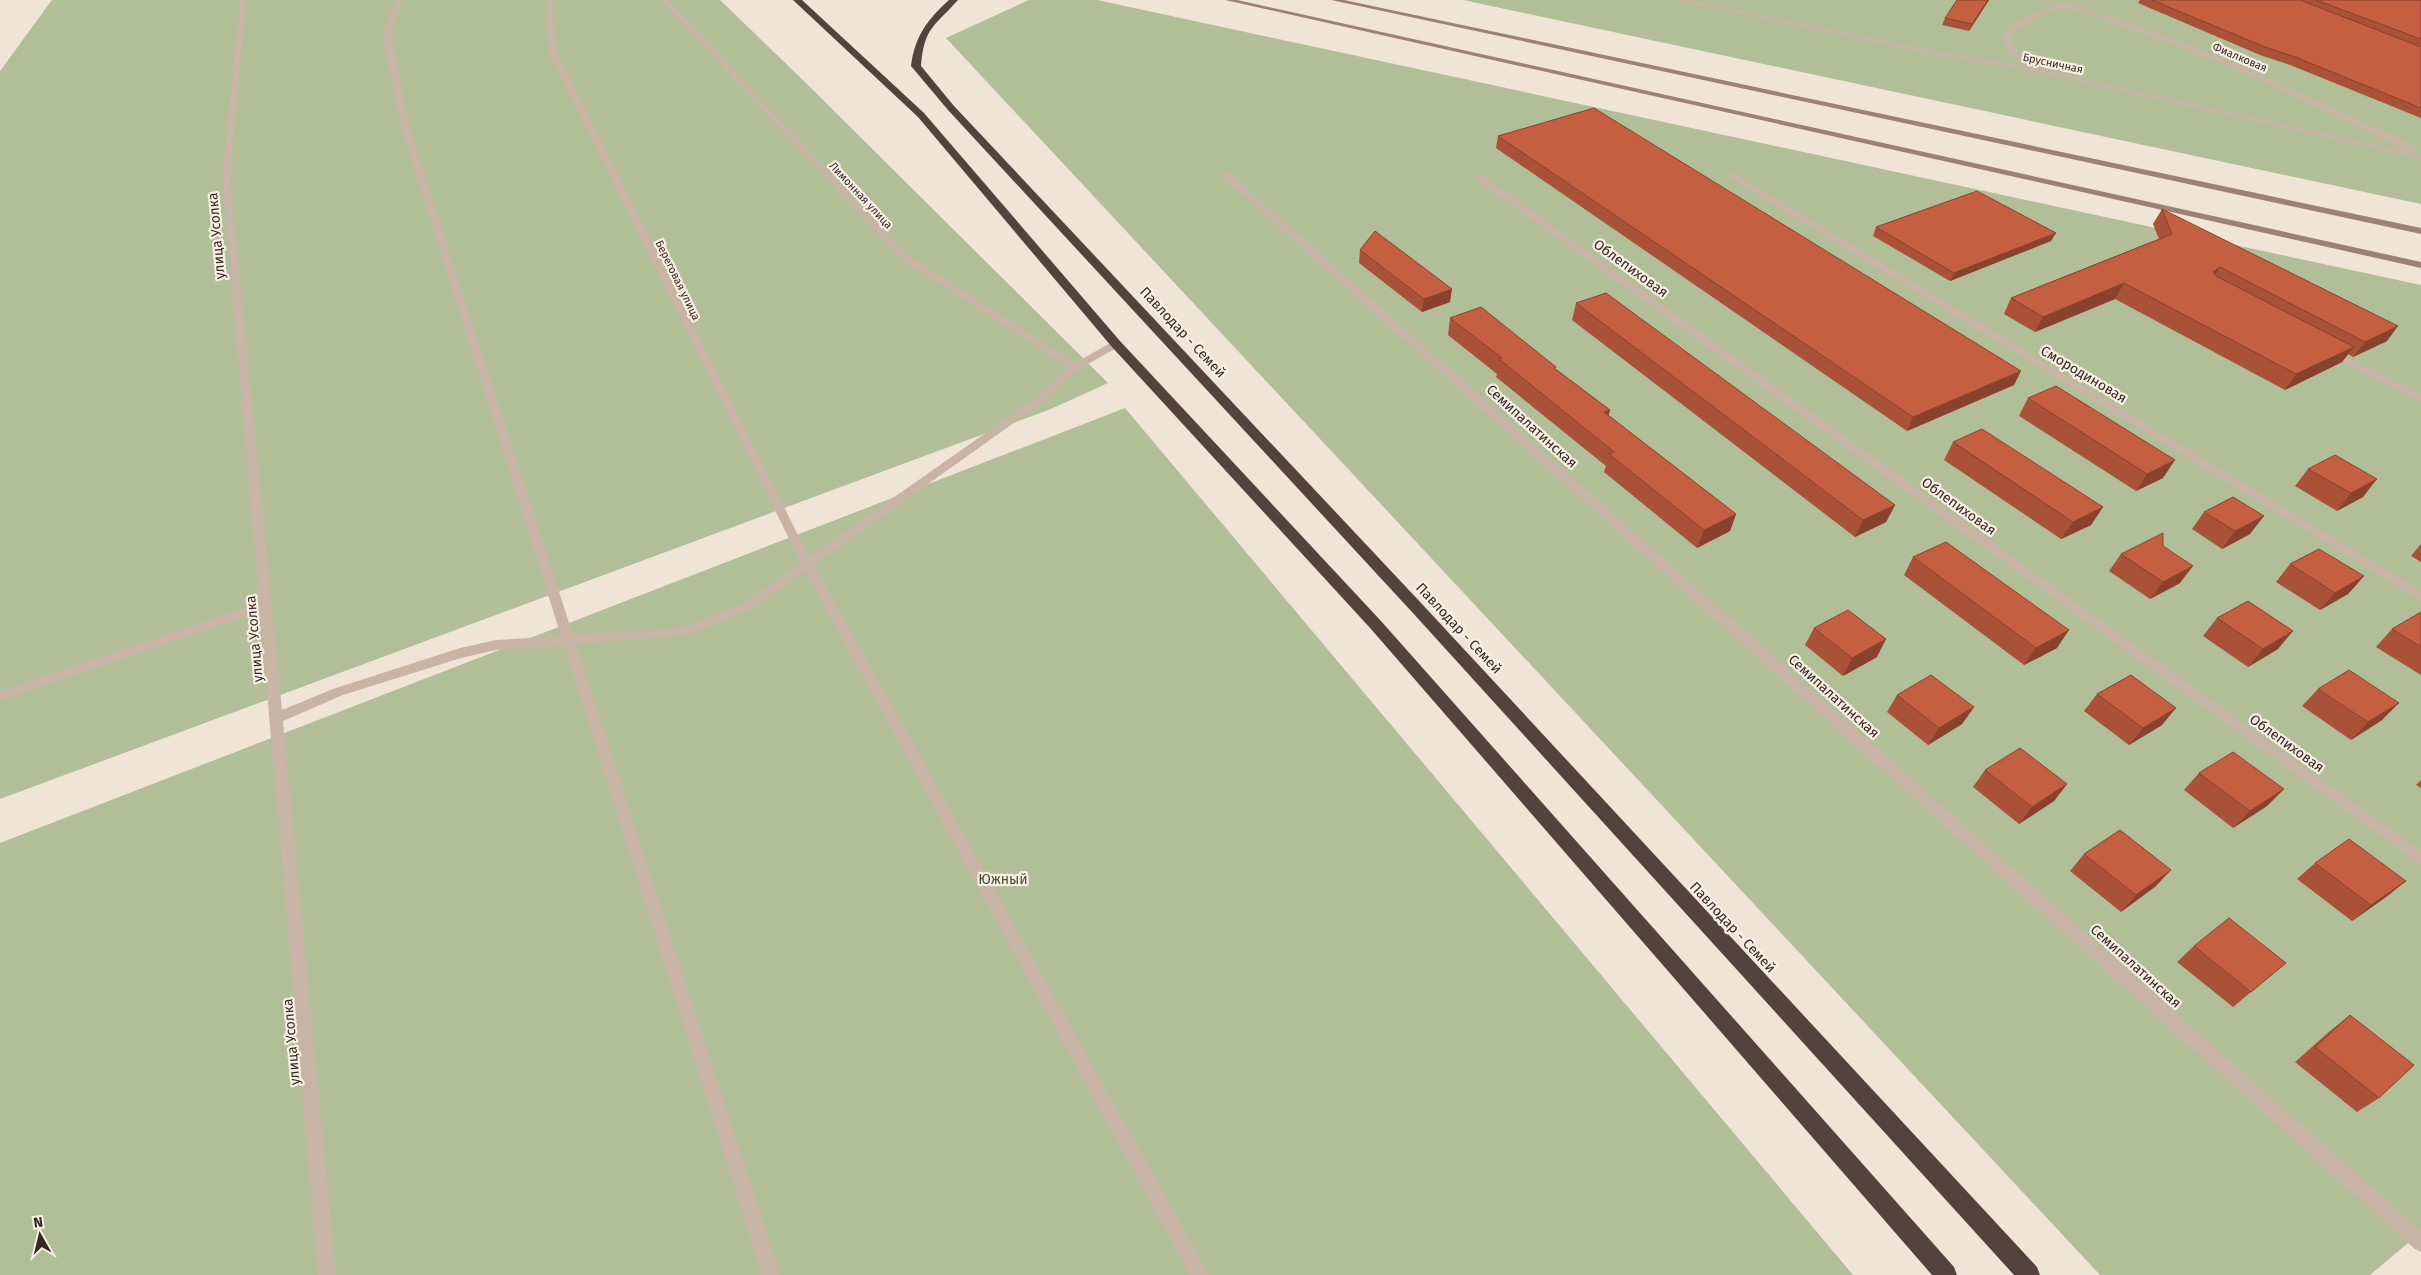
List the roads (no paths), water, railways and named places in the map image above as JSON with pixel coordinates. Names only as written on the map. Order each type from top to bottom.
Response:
[{"type":"highway","points":[[797,0],[921,116],[1116,344],[1382,632],[1946,1275]]},
{"type":"highway","name":"Павлодар - Семей","points":[[954,0],[931,20],[917,44],[916,66],[951,108],[1417,608],[2029,1275]]},
{"type":"main road","points":[[1228,0],[2421,265]]},
{"type":"main road","points":[[1334,0],[2421,231]]},
{"type":"street","name":"улица Усолка","points":[[243,0],[226,178],[327,1275]]},
{"type":"street","points":[[399,0],[387,35],[405,127],[771,1275]]},
{"type":"street","name":"Береговая улица","points":[[549,0],[553,52],[807,564],[1200,1275]]},
{"type":"street","name":"Лимонная улица","points":[[664,0],[903,256],[1074,367]]},
{"type":"street","name":"Брусничная","points":[[1679,0],[1925,51],[2032,69],[2421,156]]},
{"type":"street","name":"Фиалковая","points":[[2043,0],[2156,34],[2292,91],[2421,156]]},
{"type":"street","points":[[2032,69],[2014,53],[2006,38],[2012,27],[2036,14],[2089,0]]},
{"type":"street","name":"Семипалатинская","points":[[1225,174],[2421,1243]]},
{"type":"street","name":"Смородиновая","points":[[1732,175],[2421,597]]},
{"type":"street","name":"Облепиховая","points":[[1479,177],[2421,859]]},
{"type":"street","points":[[2316,343],[2421,399]]},
{"type":"street","points":[[276,718],[338,692],[460,653],[496,645],[683,632],[748,606],[1038,402],[1074,367],[1116,344]]},
{"type":"street","points":[[0,696],[266,605]]},
{"type":"park label","name":"Южный","points":[[1003,879]]}]
